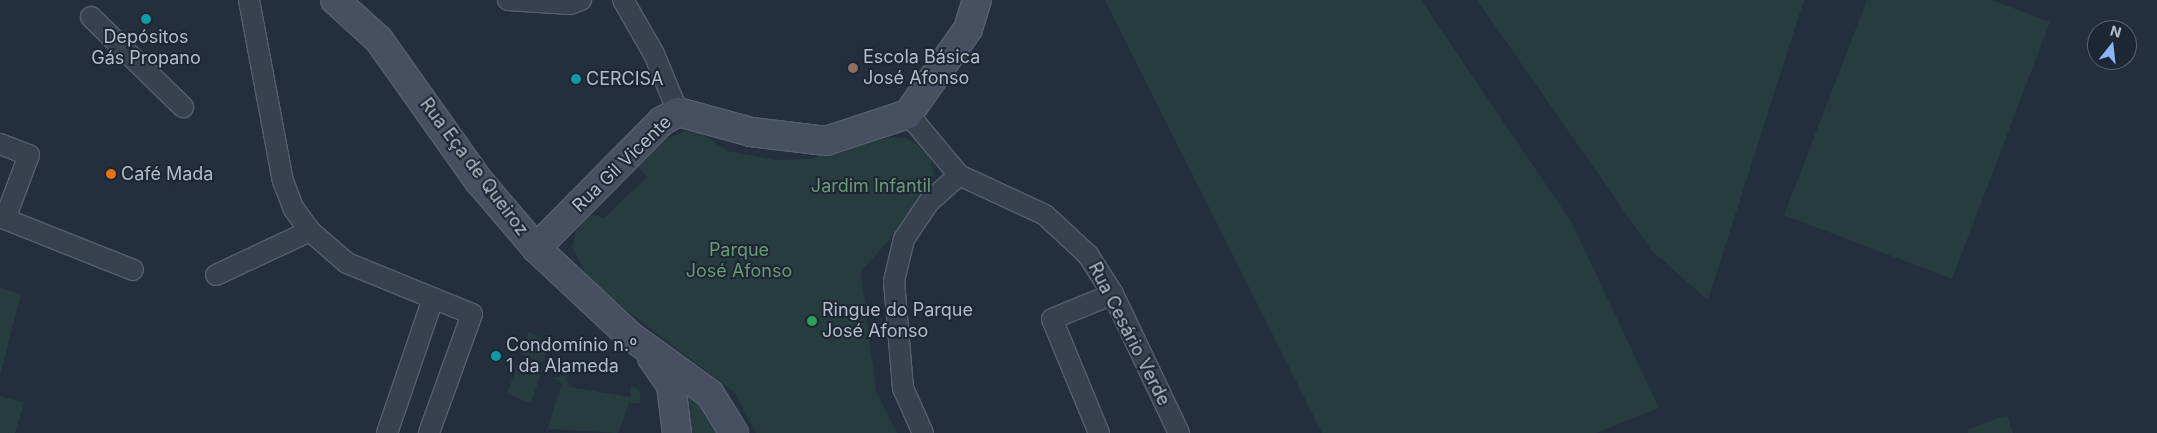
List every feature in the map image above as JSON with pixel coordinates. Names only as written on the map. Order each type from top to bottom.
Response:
[{"type":"main road","name":"Rua Eça de Queiroz","points":[[335,0],[379,40],[479,181],[536,248],[644,347]]},
{"type":"main road","points":[[908,114],[968,29],[977,0]]},
{"type":"main road","name":"Rua Gil Vicente","points":[[536,248],[662,121],[678,112],[751,132],[826,141],[908,114]]},
{"type":"main road","points":[[644,347],[671,384],[677,433]]},
{"type":"main road","points":[[644,347],[710,394],[734,433]]},
{"type":"street","points":[[249,0],[283,181],[294,209],[310,231],[347,263],[472,314],[429,433]]},
{"type":"street","points":[[508,0],[570,4],[581,0]]},
{"type":"street","points":[[623,0],[654,54],[678,112]]},
{"type":"street","points":[[91,16],[183,107]]},
{"type":"street","name":"Rua Cesário Verde","points":[[908,114],[959,175],[1045,215],[1088,255],[1113,294],[1173,430]]},
{"type":"street","points":[[0,144],[29,155],[3,218],[133,270]]},
{"type":"street","points":[[923,433],[903,388],[894,281],[904,239],[929,202],[959,175]]},
{"type":"street","points":[[216,275],[310,231]]},
{"type":"street","points":[[1100,433],[1052,319],[1113,294]]},
{"type":"street","points":[[387,433],[433,299]]},
{"type":"green space","points":[[1105,0],[1421,0],[1572,223],[1659,408],[1596,433],[1322,433]]},
{"type":"green space","points":[[1477,0],[1804,0],[1708,300],[1652,251]]},
{"type":"green space","points":[[1867,0],[1992,0],[2050,22],[1952,279],[1784,215]]},
{"type":"green space","name":"Parque José Afonso","points":[[685,131],[701,134],[728,151],[775,160],[809,159],[892,137],[906,138],[928,152],[934,175],[891,238],[861,271],[876,391],[897,433],[756,433],[735,393],[591,283],[572,247],[576,231],[589,214],[604,218],[647,177],[638,167],[667,139]]},
{"type":"green space","points":[[0,288],[21,294],[0,376]]},
{"type":"green space","points":[[529,332],[548,342],[543,363],[521,354]]},
{"type":"green space","points":[[518,364],[541,373],[531,403],[507,394]]},
{"type":"green space","points":[[566,375],[569,387],[630,397],[631,385],[639,390],[641,403],[629,403],[618,433],[549,429],[546,433],[562,383],[551,378]]},
{"type":"green space","points":[[683,378],[725,433],[677,433]]},
{"type":"green space","points":[[0,396],[24,403],[15,433],[0,433]]},
{"type":"green space","points":[[2007,415],[2013,433],[1968,433],[1967,430]]},
{"type":"place","name":"Depósitos Gás Propano","points":[[146,19]]},
{"type":"place","name":"Escola Básica José Afonso","points":[[853,68]]},
{"type":"place","name":"CERCISA","points":[[576,79]]},
{"type":"place","name":"Café Mada","points":[[111,174]]},
{"type":"place","name":"Ringue do Parque José Afonso","points":[[812,321]]},
{"type":"place","name":"Condomínio n.º 1 da Alameda","points":[[496,356]]},
{"type":"park label","name":"Jardim Infantil","points":[[871,186]]}]
